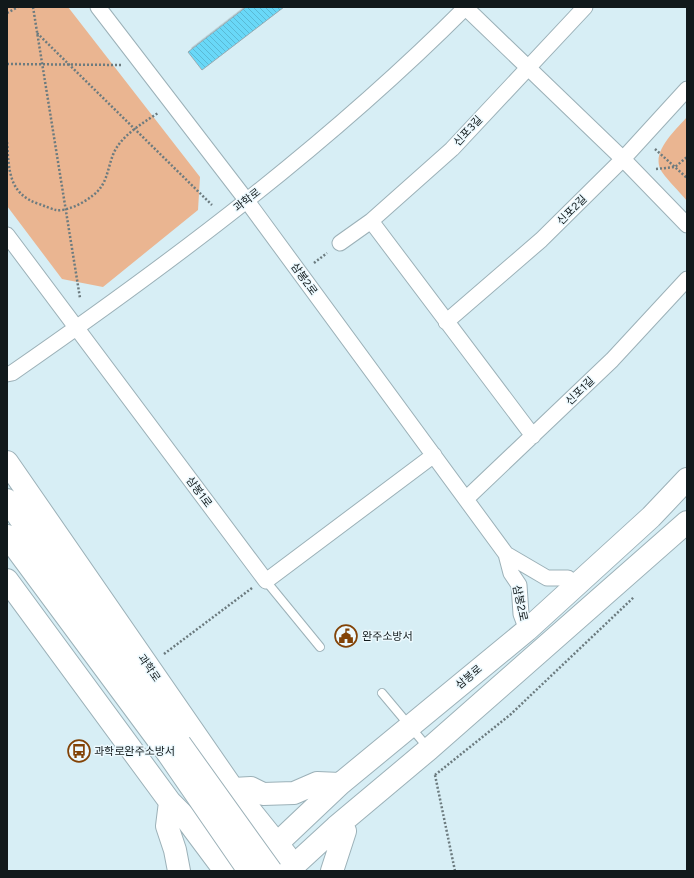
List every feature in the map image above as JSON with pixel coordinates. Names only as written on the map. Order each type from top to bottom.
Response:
[{"type":"street","name":"삼봉2로","points":[[98,7],[247,201],[434,456],[467,498],[506,554],[511,573],[519,585],[521,614],[527,630]]},
{"type":"street","name":"과학로","points":[[9,377],[247,201],[352,114],[465,7]]},
{"type":"street","points":[[465,7],[623,159],[687,226]]},
{"type":"street","name":"신포3길","points":[[340,243],[371,221],[452,149],[585,7]]},
{"type":"street","name":"신포2길","points":[[446,322],[541,240],[623,159],[687,89]]},
{"type":"street","points":[[371,221],[533,436]]},
{"type":"street","name":"삼봉1로","points":[[7,235],[261,582]]},
{"type":"street","name":"신포1길","points":[[467,498],[612,360],[687,279]]},
{"type":"street","points":[[261,582],[434,456]]},
{"type":"street","name":"과학로","points":[[7,462],[233,789],[278,844],[292,869]]},
{"type":"street","name":"삼봉로","points":[[248,871],[340,784],[527,630],[574,585],[651,517],[687,479]]},
{"type":"street","name":"과학로","points":[[7,500],[174,748],[248,871]]},
{"type":"street","points":[[292,869],[336,827],[428,749],[687,522]]},
{"type":"street","name":"과학로","points":[[7,536],[271,871]]},
{"type":"street","name":"삼봉2로","points":[[506,554],[547,578],[568,578],[574,585]]},
{"type":"street","points":[[7,580],[177,809],[226,871]]},
{"type":"street","points":[[177,809],[205,831],[226,833],[239,818],[233,789],[251,788],[263,794],[294,792],[317,783],[340,784]]},
{"type":"street","points":[[177,809],[167,826],[175,850],[179,871]]},
{"type":"street","points":[[332,871],[345,831],[336,827]]},
{"type":"lane","points":[[261,582],[320,647]]},
{"type":"lane","points":[[382,693],[428,749]]},
{"type":"path","points":[[7,13],[18,7]]},
{"type":"path","points":[[33,7],[80,298]]},
{"type":"path","points":[[37,32],[212,205]]},
{"type":"path","points":[[7,64],[121,65]]},
{"type":"path","points":[[7,142],[9,167],[15,188],[32,202],[57,210],[66,209],[90,199],[102,187],[116,148],[126,135],[158,113]]},
{"type":"path","points":[[652,146],[687,178]]},
{"type":"path","points":[[655,169],[675,167],[687,157]]},
{"type":"path","points":[[164,654],[261,582]]},
{"type":"path","points":[[435,775],[511,714],[638,594]]},
{"type":"path","points":[[428,749],[435,775],[455,871]]},
{"type":"shaded area","points":[[7,7],[68,7],[200,177],[198,210],[103,287],[62,279],[7,206]]},
{"type":"shaded area","points":[[687,117],[687,201],[662,172],[659,165],[659,157],[666,142]]},
{"type":"building","points":[[246,7],[284,7],[202,70],[188,52]]},
{"type":"place","name":"완주소방서","points":[[346,636]]},
{"type":"place","name":"과학로완주소방서","points":[[79,751]]}]
